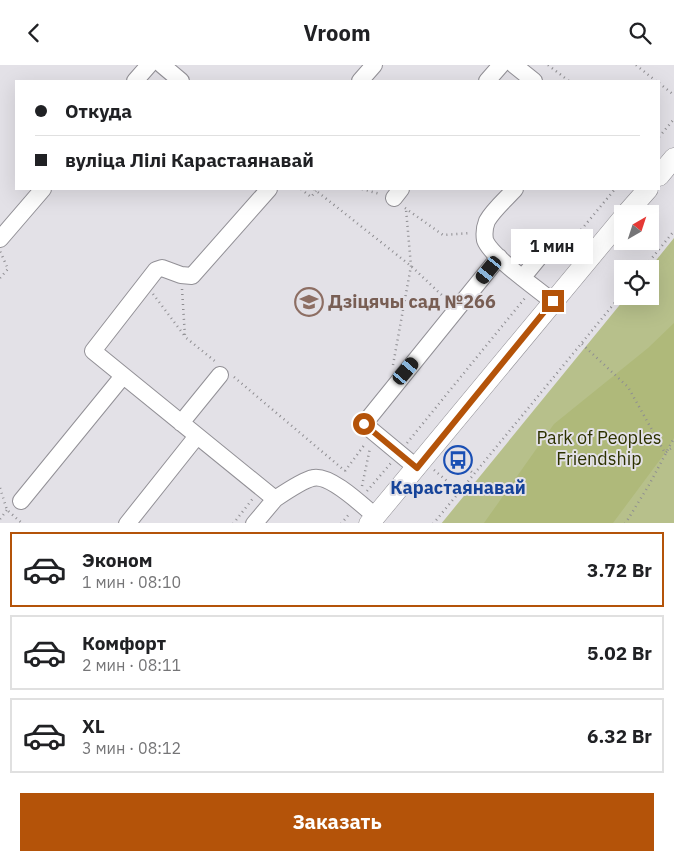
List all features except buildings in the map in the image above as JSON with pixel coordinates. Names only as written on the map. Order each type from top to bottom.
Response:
[{"type":"main road","points":[[660,175],[674,158]]},
{"type":"main road","points":[[634,205],[647,190]]},
{"type":"main road","points":[[372,520],[614,229]]},
{"type":"street","points":[[136,80],[149,65]]},
{"type":"street","points":[[162,65],[180,80]]},
{"type":"street","points":[[361,80],[374,65]]},
{"type":"street","points":[[489,80],[500,65]]},
{"type":"street","points":[[514,65],[533,80]]},
{"type":"street","points":[[0,239],[42,190]]},
{"type":"street","points":[[268,190],[192,277],[162,268],[156,271],[93,351],[275,499]]},
{"type":"street","points":[[514,190],[487,221],[485,239],[490,248],[499,257],[553,301]]},
{"type":"street","points":[[529,282],[554,251]]},
{"type":"street","points":[[420,464],[399,453],[364,424],[499,257]]},
{"type":"street","points":[[181,423],[223,373]]},
{"type":"street","points":[[21,501],[123,376]]},
{"type":"street","points":[[127,523],[197,436]]},
{"type":"street","points":[[254,523],[275,499],[313,478],[340,478],[372,520]]},
{"type":"path","points":[[548,65],[568,80]]},
{"type":"path","points":[[636,65],[655,80]]},
{"type":"path","points":[[660,84],[674,95]]},
{"type":"path","points":[[660,136],[674,119]]},
{"type":"path","points":[[302,190],[311,197],[315,190],[411,266],[457,309]]},
{"type":"path","points":[[366,190],[400,198],[443,235],[485,232]]},
{"type":"path","points":[[554,251],[614,190]]},
{"type":"path","points":[[388,393],[411,266],[400,198]]},
{"type":"path","points":[[650,260],[674,231]]},
{"type":"path","points":[[181,275],[185,337]]},
{"type":"path","points":[[341,523],[399,453],[529,282]]},
{"type":"path","points":[[145,284],[185,337],[340,478],[374,433]]},
{"type":"path","points":[[433,523],[614,304]]},
{"type":"path","points":[[582,344],[628,387],[665,453]]},
{"type":"path","points":[[358,502],[374,433]]},
{"type":"path","points":[[625,523],[649,485],[674,438]]},
{"type":"path","points":[[665,453],[674,446]]},
{"type":"path","points":[[458,460],[474,474]]},
{"type":"path","points":[[420,464],[460,492]]},
{"type":"path","points":[[0,488],[7,510],[23,523]]},
{"type":"path","points":[[232,523],[262,488]]},
{"type":"green space","name":"Park of Peoples Friendship","points":[[674,238],[674,523],[442,523],[620,305],[659,305],[659,260],[656,260]]},
{"type":"green space","points":[[674,323],[674,438],[613,523],[484,523],[554,424],[648,348]]},
{"type":"place","name":"Дзіцячы сад №266","points":[[309,302]]},
{"type":"place","name":"Карастаянавай","points":[[458,460]]},
{"type":"route","points":[[364,424],[417,468],[553,301]]}]
